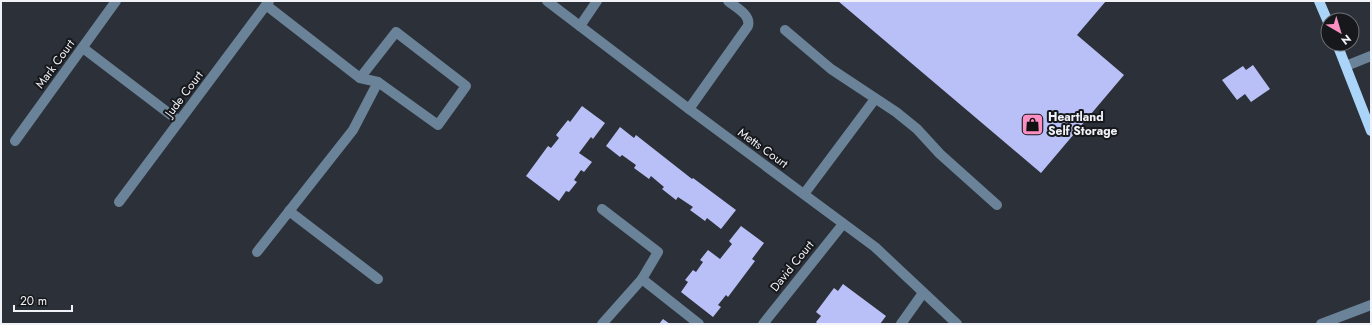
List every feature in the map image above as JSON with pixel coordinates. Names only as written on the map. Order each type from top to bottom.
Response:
[{"type":"main road","points":[[1319,1],[1324,12]]},
{"type":"main road","points":[[1340,52],[1371,131]]},
{"type":"street","name":"Mark Court","points":[[15,141],[116,1]]},
{"type":"street","name":"Metts Court","points":[[547,1],[875,247],[957,324]]},
{"type":"street","points":[[580,26],[597,1]]},
{"type":"street","points":[[689,109],[748,26],[750,21],[748,16],[728,1]]},
{"type":"street","points":[[268,3],[360,78],[378,82],[438,125],[466,86],[396,32],[360,78]]},
{"type":"street","name":"Jude Court","points":[[119,202],[268,3]]},
{"type":"street","points":[[785,30],[831,69],[896,112],[917,129],[940,154],[997,205]]},
{"type":"street","points":[[83,48],[180,121]]},
{"type":"street","points":[[1346,66],[1371,56]]},
{"type":"street","points":[[257,252],[353,130],[378,82]]},
{"type":"street","points":[[804,194],[875,99]]},
{"type":"street","points":[[602,209],[658,252],[642,280],[602,324]]},
{"type":"street","points":[[289,211],[378,279]]},
{"type":"street","name":"David Court","points":[[763,324],[843,224]]},
{"type":"street","points":[[642,280],[699,324]]},
{"type":"street","points":[[901,324],[924,293]]},
{"type":"street","points":[[1321,324],[1371,305]]},
{"type":"building","name":"Heartland Self Storage","points":[[838,1],[1106,1],[1077,35],[1124,75],[1041,173]]},
{"type":"building","points":[[1253,65],[1270,89],[1251,102],[1245,94],[1237,100],[1222,80],[1243,66],[1246,70]]},
{"type":"building","points":[[582,106],[605,123],[593,139],[591,137],[579,153],[592,162],[584,172],[581,170],[574,180],[577,182],[569,192],[566,191],[559,201],[526,176],[548,146],[551,148],[559,138],[556,135],[568,120],[570,122]]},
{"type":"building","points":[[620,127],[634,138],[636,135],[692,179],[693,178],[736,210],[721,229],[707,218],[705,221],[690,210],[693,207],[678,197],[676,200],[662,189],[664,187],[651,176],[649,179],[634,168],[636,165],[622,155],[620,157],[606,146]]},
{"type":"building","points":[[741,226],[764,243],[752,259],[755,261],[728,297],[726,295],[718,305],[721,307],[713,317],[681,292],[688,282],[685,280],[693,270],[696,272],[703,262],[700,260],[708,250],[720,259],[732,244],[729,241]]},
{"type":"building","points":[[843,284],[886,316],[880,324],[818,324],[816,322],[821,316],[816,312],[834,288],[838,291]]},
{"type":"building","points":[[663,319],[670,324],[659,324]]},
{"type":"place","name":"Heartland Self Storage","points":[[1033,124]]}]
